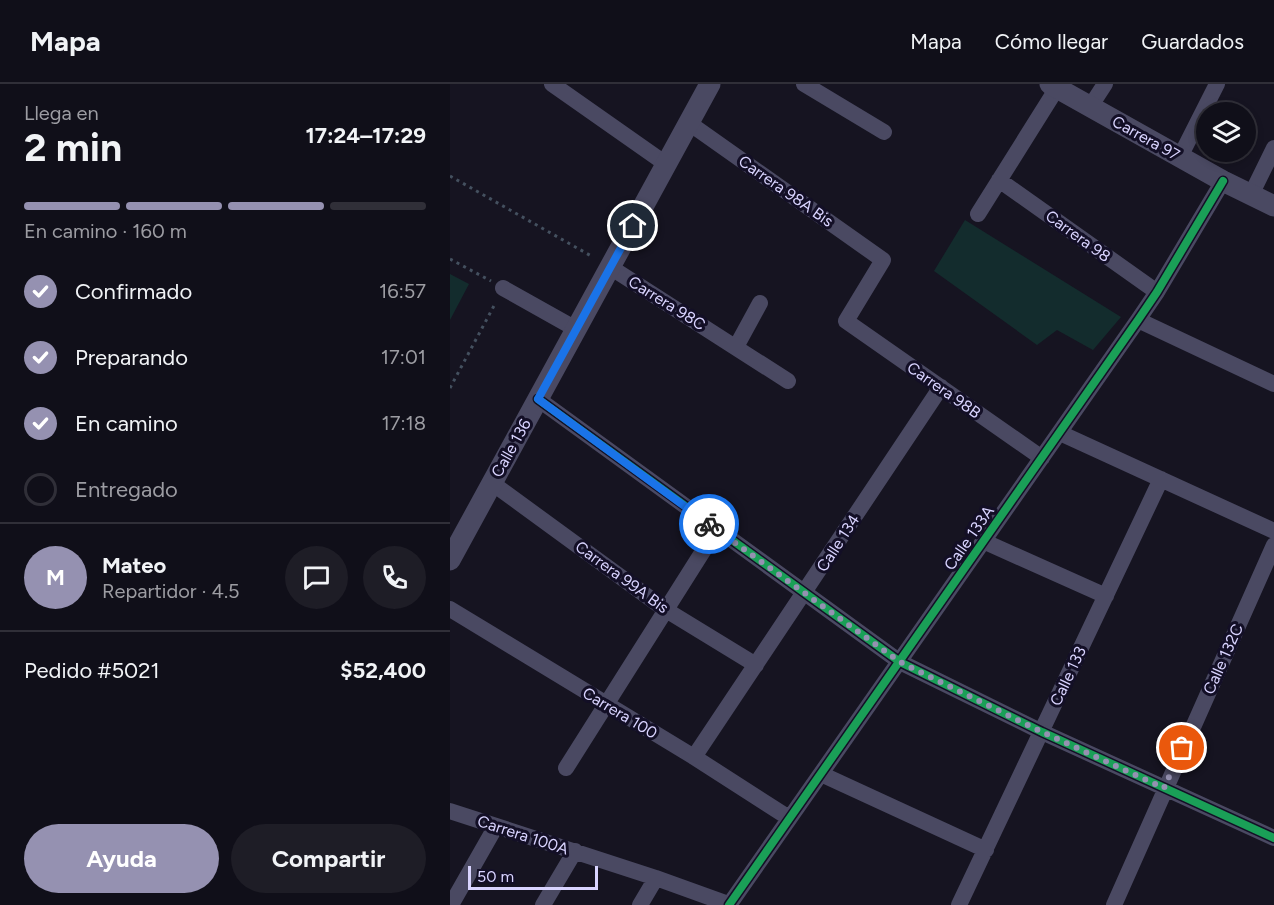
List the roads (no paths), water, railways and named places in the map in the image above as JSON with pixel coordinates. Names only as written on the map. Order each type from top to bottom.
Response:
[{"type":"street","points":[[552,84],[666,164]]},
{"type":"street","name":"Calle 136","points":[[450,560],[710,84]]},
{"type":"street","points":[[804,84],[884,132]]},
{"type":"street","points":[[1090,107],[1105,84]]},
{"type":"street","points":[[1180,157],[1218,84]]},
{"type":"street","points":[[978,214],[1054,86]]},
{"type":"street","name":"Carrera 97","points":[[1054,86],[1223,181],[1274,206]]},
{"type":"street","name":"Carrera 98A Bis","points":[[689,123],[883,260],[846,321]]},
{"type":"street","points":[[1251,195],[1274,148]]},
{"type":"street","name":"Carrera 98","points":[[999,180],[1156,292]]},
{"type":"street","name":"Calle 133A","points":[[730,905],[1138,320],[1223,181]]},
{"type":"street","name":"Carrera 98C","points":[[610,267],[788,381]]},
{"type":"street","points":[[503,288],[576,329]]},
{"type":"street","points":[[736,347],[760,303]]},
{"type":"street","points":[[1138,320],[1274,384]]},
{"type":"street","name":"Carrera 98B","points":[[846,321],[1042,458]]},
{"type":"street","name":"Calle 134","points":[[694,757],[941,387]]},
{"type":"street","points":[[538,399],[900,662],[1042,732],[1274,838]]},
{"type":"street","points":[[1060,433],[1274,531]]},
{"type":"street","name":"Calle 133","points":[[959,905],[1161,479]]},
{"type":"street","name":"Carrera 99A Bis","points":[[492,483],[666,610],[756,665]]},
{"type":"street","points":[[566,768],[717,529]]},
{"type":"street","points":[[983,541],[1106,596]]},
{"type":"street","name":"Calle 132C","points":[[1114,905],[1164,788],[1274,545]]},
{"type":"street","name":"Carrera 100","points":[[450,609],[694,757],[789,818]]},
{"type":"street","points":[[821,774],[986,850]]},
{"type":"street","name":"Carrera 100A","points":[[450,811],[656,878],[730,905]]},
{"type":"street","points":[[451,905],[496,826]]},
{"type":"street","points":[[543,905],[574,851]]},
{"type":"street","points":[[640,905],[656,878]]}]
